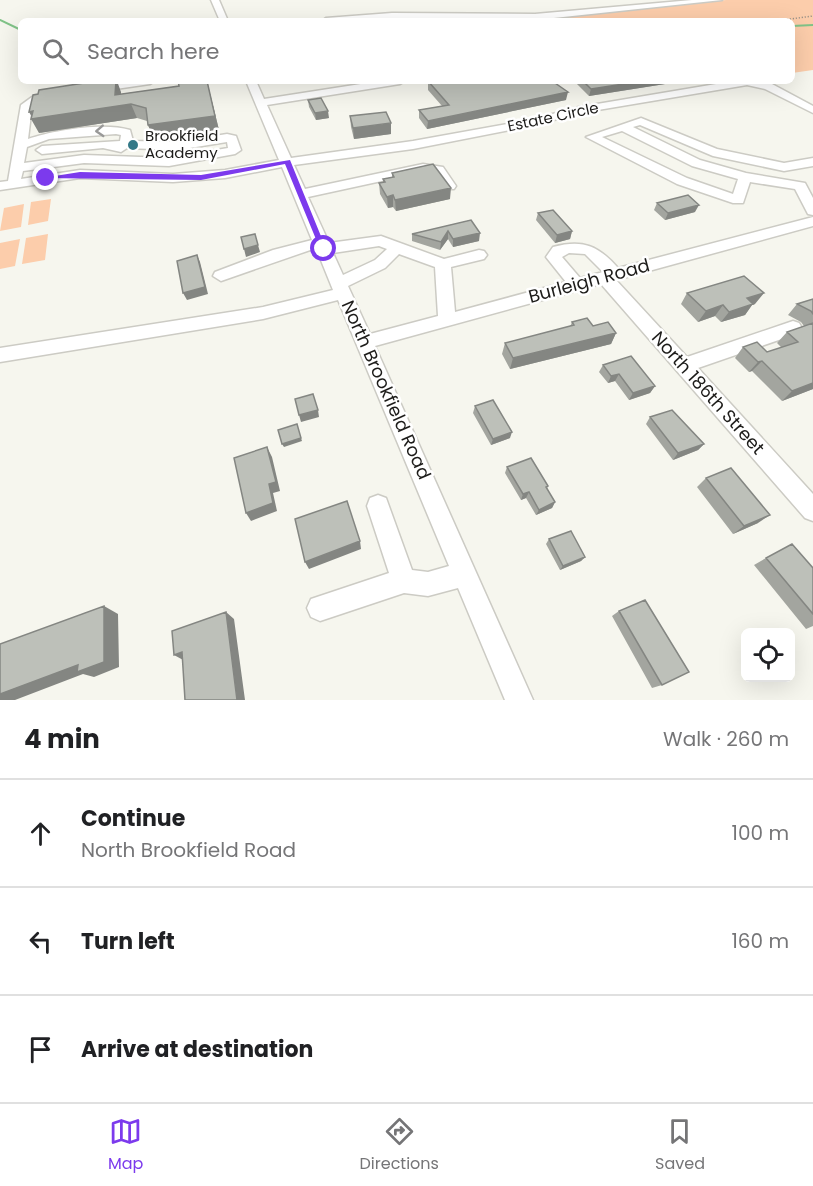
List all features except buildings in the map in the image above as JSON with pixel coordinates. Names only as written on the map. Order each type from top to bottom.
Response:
[{"type":"street","points":[[215,0],[224,18]]},
{"type":"street","points":[[592,0],[603,11]]},
{"type":"street","points":[[366,18],[455,12],[535,17],[718,0]]},
{"type":"street","points":[[14,183],[25,109],[30,101],[129,84]]},
{"type":"street","name":"North Brookfield Road","points":[[252,84],[519,700]]},
{"type":"street","points":[[261,103],[362,84]]},
{"type":"street","name":"Estate Circle","points":[[0,186],[69,175],[201,177],[287,161],[413,145],[531,123],[579,110],[735,84]]},
{"type":"street","name":"Estate Circle","points":[[758,84],[768,86],[813,110]]},
{"type":"street","points":[[295,85],[299,97]]},
{"type":"street","points":[[745,177],[738,200],[682,181],[592,136],[641,121],[712,152],[784,167],[813,162]]},
{"type":"street","points":[[623,127],[696,163],[745,177],[807,186]]},
{"type":"street","points":[[17,168],[84,159],[169,162],[236,150],[232,139],[227,138],[177,147],[124,144],[20,149]]},
{"type":"street","points":[[100,175],[124,144]]},
{"type":"street","points":[[784,167],[807,186],[813,211]]},
{"type":"street","points":[[301,194],[423,168],[438,170],[449,186]]},
{"type":"street","name":"Burleigh Road","points":[[366,342],[813,221]]},
{"type":"street","points":[[221,276],[278,254],[323,246],[381,241],[443,264],[479,255]]},
{"type":"street","name":"North 186th Street","points":[[576,284],[554,257],[558,251],[583,246],[591,249],[609,275],[683,366],[813,510]]},
{"type":"street","points":[[0,355],[263,313],[342,289],[380,264],[397,248]]},
{"type":"street","points":[[443,264],[447,319]]},
{"type":"street","points":[[683,366],[793,328]]},
{"type":"street","points":[[378,507],[404,581]]},
{"type":"street","points":[[320,608],[404,581],[428,584],[466,574]]},
{"type":"path","points":[[795,18],[813,16]]},
{"type":"shaded area","points":[[726,0],[813,0],[813,70],[795,73],[795,18],[442,18],[584,14]]},
{"type":"shaded area","points":[[51,199],[48,221],[28,225],[31,202]]},
{"type":"shaded area","points":[[24,204],[21,227],[0,231],[4,208]]},
{"type":"shaded area","points":[[48,234],[45,260],[22,264],[26,238]]},
{"type":"shaded area","points":[[20,239],[15,266],[0,269],[0,243]]},
{"type":"waterway","points":[[0,20],[18,29]]},
{"type":"waterway","points":[[795,26],[813,25]]},
{"type":"place","name":"Brookfield Academy","points":[[133,145]]},
{"type":"route","points":[[46,178],[80,174],[201,177],[287,161],[324,249]]}]
